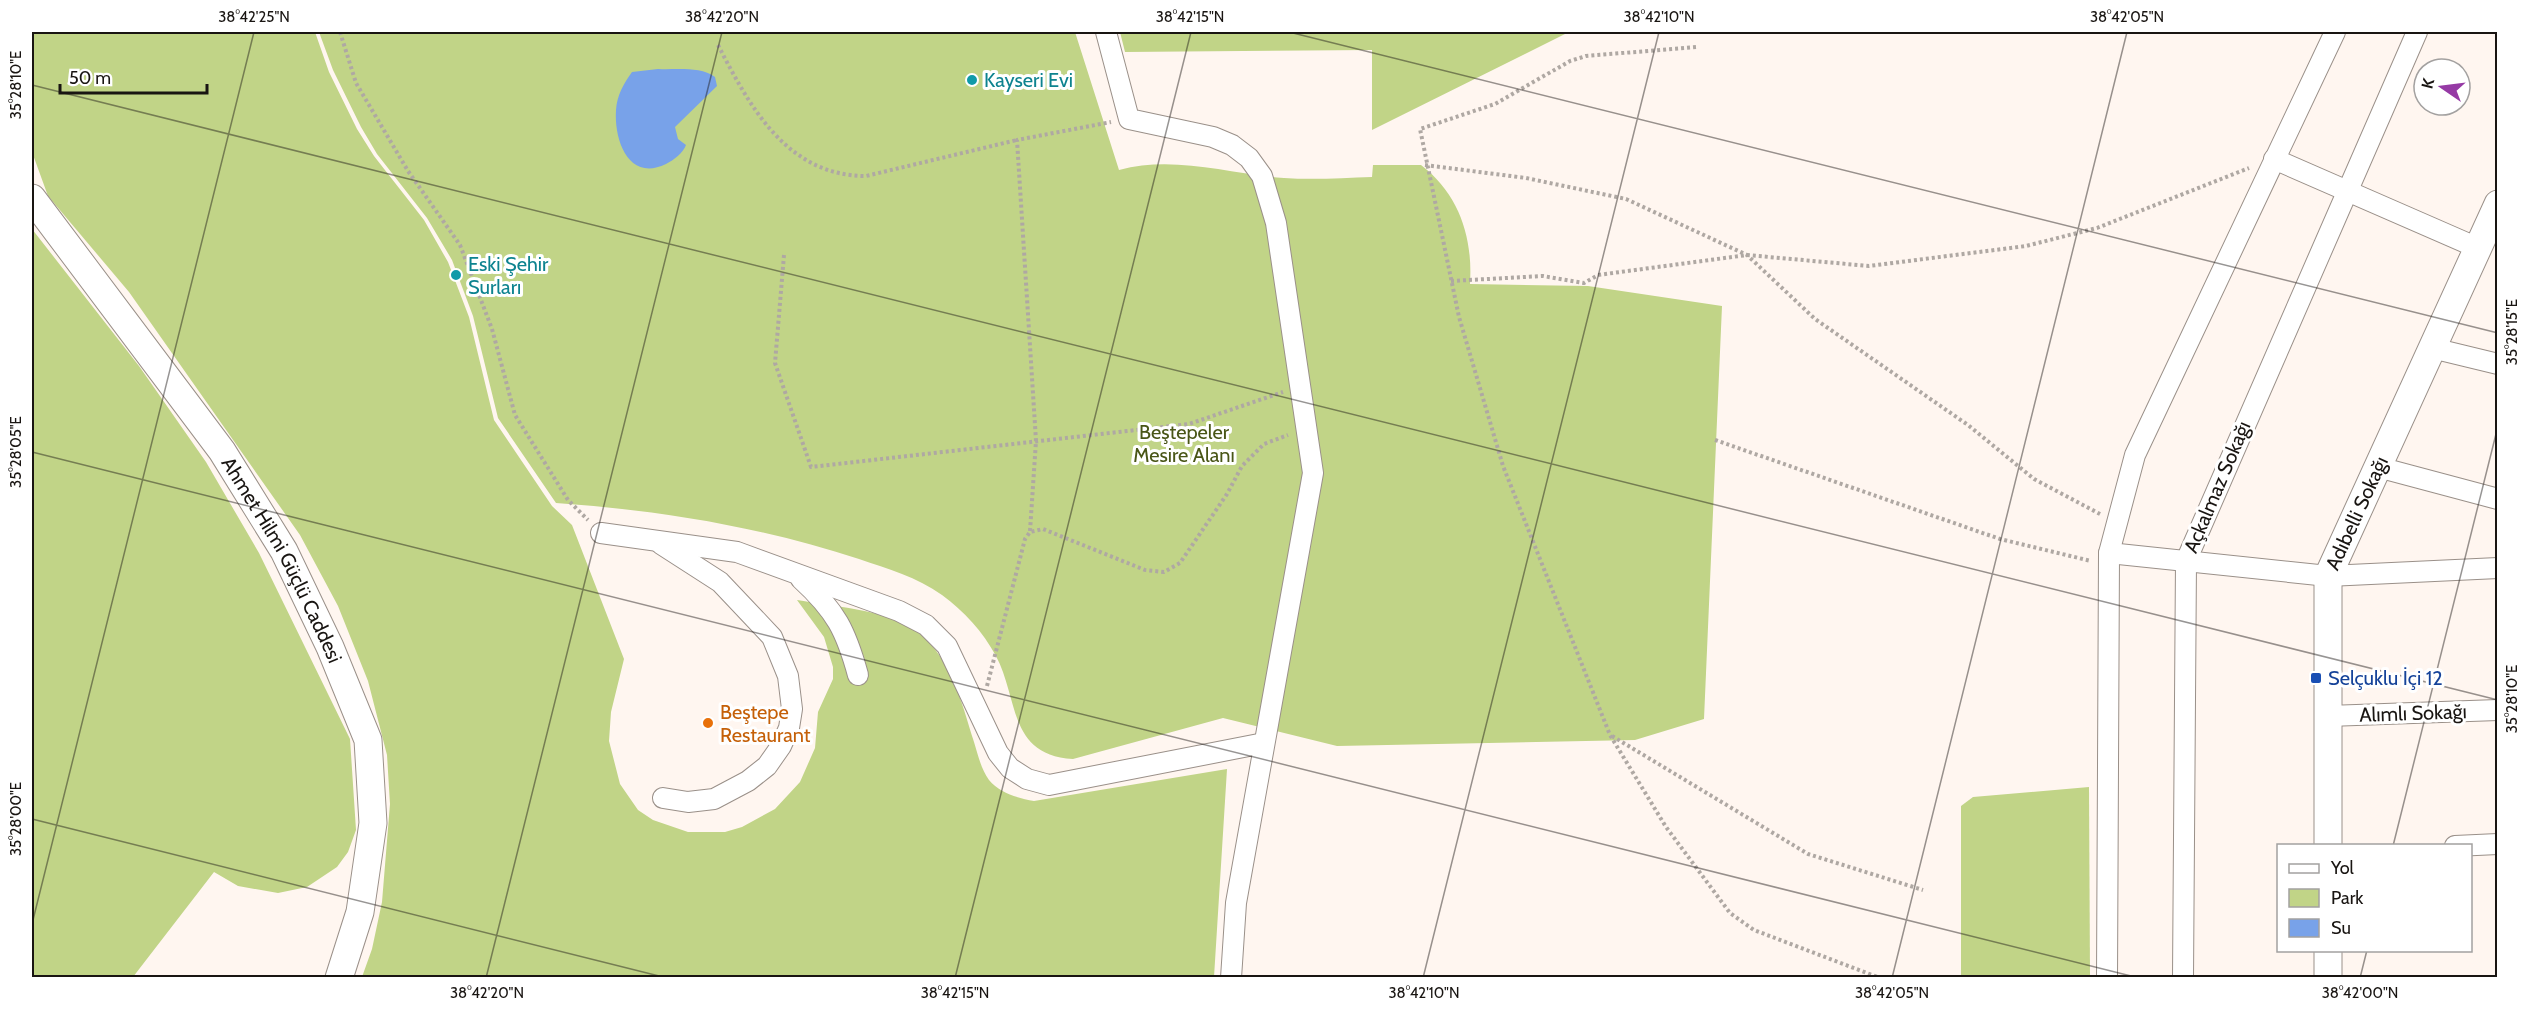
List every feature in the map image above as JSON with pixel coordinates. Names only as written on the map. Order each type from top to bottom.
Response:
[{"type":"street","points":[[1106,32],[1129,119],[1213,137],[1232,145],[1249,158],[1262,176],[1276,223],[1313,473],[1236,903],[1231,978]]},
{"type":"street","points":[[2107,978],[2109,559],[2117,523],[2135,455],[2335,32]]},
{"type":"street","name":"Açkalmaz Sokağı","points":[[2183,978],[2186,561],[2345,190],[2417,32]]},
{"type":"street","points":[[2274,159],[2345,190],[2490,226]]},
{"type":"street","name":"Ahmet Hilmi Güçlü Caddesi","points":[[32,198],[222,451],[272,531],[330,646],[368,740],[373,823],[360,912],[339,978]]},
{"type":"street","name":"Adıbelli Sokağı","points":[[2328,844],[2328,576],[2490,226]]},
{"type":"street","points":[[2432,348],[2498,364]]},
{"type":"street","points":[[2378,467],[2498,499]]},
{"type":"street","points":[[601,533],[737,552],[899,611],[926,625],[947,646],[998,753],[1010,768],[1027,779],[1049,785],[1264,743]]},
{"type":"street","points":[[656,541],[720,582],[772,637],[788,676],[792,709],[789,728],[781,746],[767,766],[748,781],[714,799],[688,802],[663,798]]},
{"type":"street","points":[[2109,559],[2186,561],[2328,576],[2498,568]]},
{"type":"street","points":[[795,573],[825,601],[847,636],[858,675]]},
{"type":"street","name":"Alımlı Sokağı","points":[[2328,716],[2498,710]]},
{"type":"street","points":[[2472,845],[2498,844]]},
{"type":"street","points":[[2328,952],[2328,978]]},
{"type":"path","points":[[340,32],[356,83],[408,171],[460,245],[492,329],[515,415],[567,500],[601,533]]},
{"type":"path","points":[[718,45],[746,100],[786,147],[824,171],[844,176],[866,176],[1017,140],[1129,119]]},
{"type":"path","points":[[1696,47],[1586,56],[1570,61],[1495,104],[1420,129],[1425,165],[1459,317],[1503,466],[1610,735],[1666,827],[1730,914],[1754,930],[1880,978]]},
{"type":"path","points":[[979,714],[1025,539],[1030,532],[1036,441],[1017,140]]},
{"type":"path","points":[[1451,281],[1543,276],[1584,283],[1598,274],[1747,255],[1869,266],[2026,246],[2097,228],[2274,159]]},
{"type":"path","points":[[1425,165],[1526,178],[1626,200],[1747,255],[1815,319],[1968,425],[2034,479],[2117,523]]},
{"type":"path","points":[[784,255],[775,363],[811,467],[1189,424],[1299,386]]},
{"type":"path","points":[[1030,532],[1043,529],[1145,570],[1154,572],[1172,568],[1185,555],[1227,494],[1242,466],[1264,444],[1284,435],[1306,431]]},
{"type":"path","points":[[1715,440],[2001,539],[2109,559]]},
{"type":"path","points":[[1610,735],[1808,854],[1923,890]]},
{"type":"green space","points":[[32,32],[315,32],[329,72],[357,129],[374,156],[424,220],[448,262],[469,317],[494,420],[552,506],[572,525],[624,659],[611,712],[609,741],[620,784],[638,810],[653,820],[688,832],[725,832],[742,827],[775,809],[800,782],[815,748],[818,712],[833,679],[833,667],[824,637],[797,600],[887,617],[912,628],[936,651],[953,679],[984,771],[993,785],[1009,794],[1034,801],[1227,769],[1214,977],[362,977],[372,949],[382,902],[390,804],[387,755],[368,681],[338,606],[300,535],[129,292],[48,196],[32,152]]},
{"type":"green space","name":"Beştepeler Mesire Alanı","points":[[319,32],[1075,32],[1119,170],[1161,164],[1202,167],[1263,176],[1317,179],[1372,177],[1373,165],[1421,165],[1445,189],[1461,218],[1469,250],[1470,284],[1588,286],[1722,306],[1704,719],[1635,740],[1337,746],[1223,718],[1073,759],[1052,755],[1037,747],[1026,736],[1013,707],[996,656],[979,630],[950,601],[923,583],[859,559],[747,529],[671,515],[556,503],[498,418],[473,316],[452,260],[427,218],[377,154],[361,127],[333,70]]},
{"type":"green space","points":[[1120,32],[1569,32],[1372,130],[1372,50],[1125,52]]},
{"type":"green space","points":[[32,229],[139,366],[206,462],[259,553],[350,739],[356,830],[348,852],[337,867],[307,887],[278,893],[238,886],[214,872],[133,977],[32,977]]},
{"type":"green space","points":[[2089,787],[2090,977],[1961,977],[1961,806],[1973,797]]},
{"type":"water","points":[[658,69],[702,71],[715,77],[717,86],[675,127],[678,139],[686,145],[680,153],[666,164],[653,168],[642,168],[633,163],[621,145],[616,110],[621,90],[632,72]]},
{"type":"place","name":"Kayseri Evi","points":[[972,80]]},
{"type":"place","name":"Eski Şehir Surları","points":[[456,275]]},
{"type":"place","name":"Selçuklu İçi 12","points":[[2316,678]]},
{"type":"place","name":"Beştepe Restaurant","points":[[708,723]]}]
